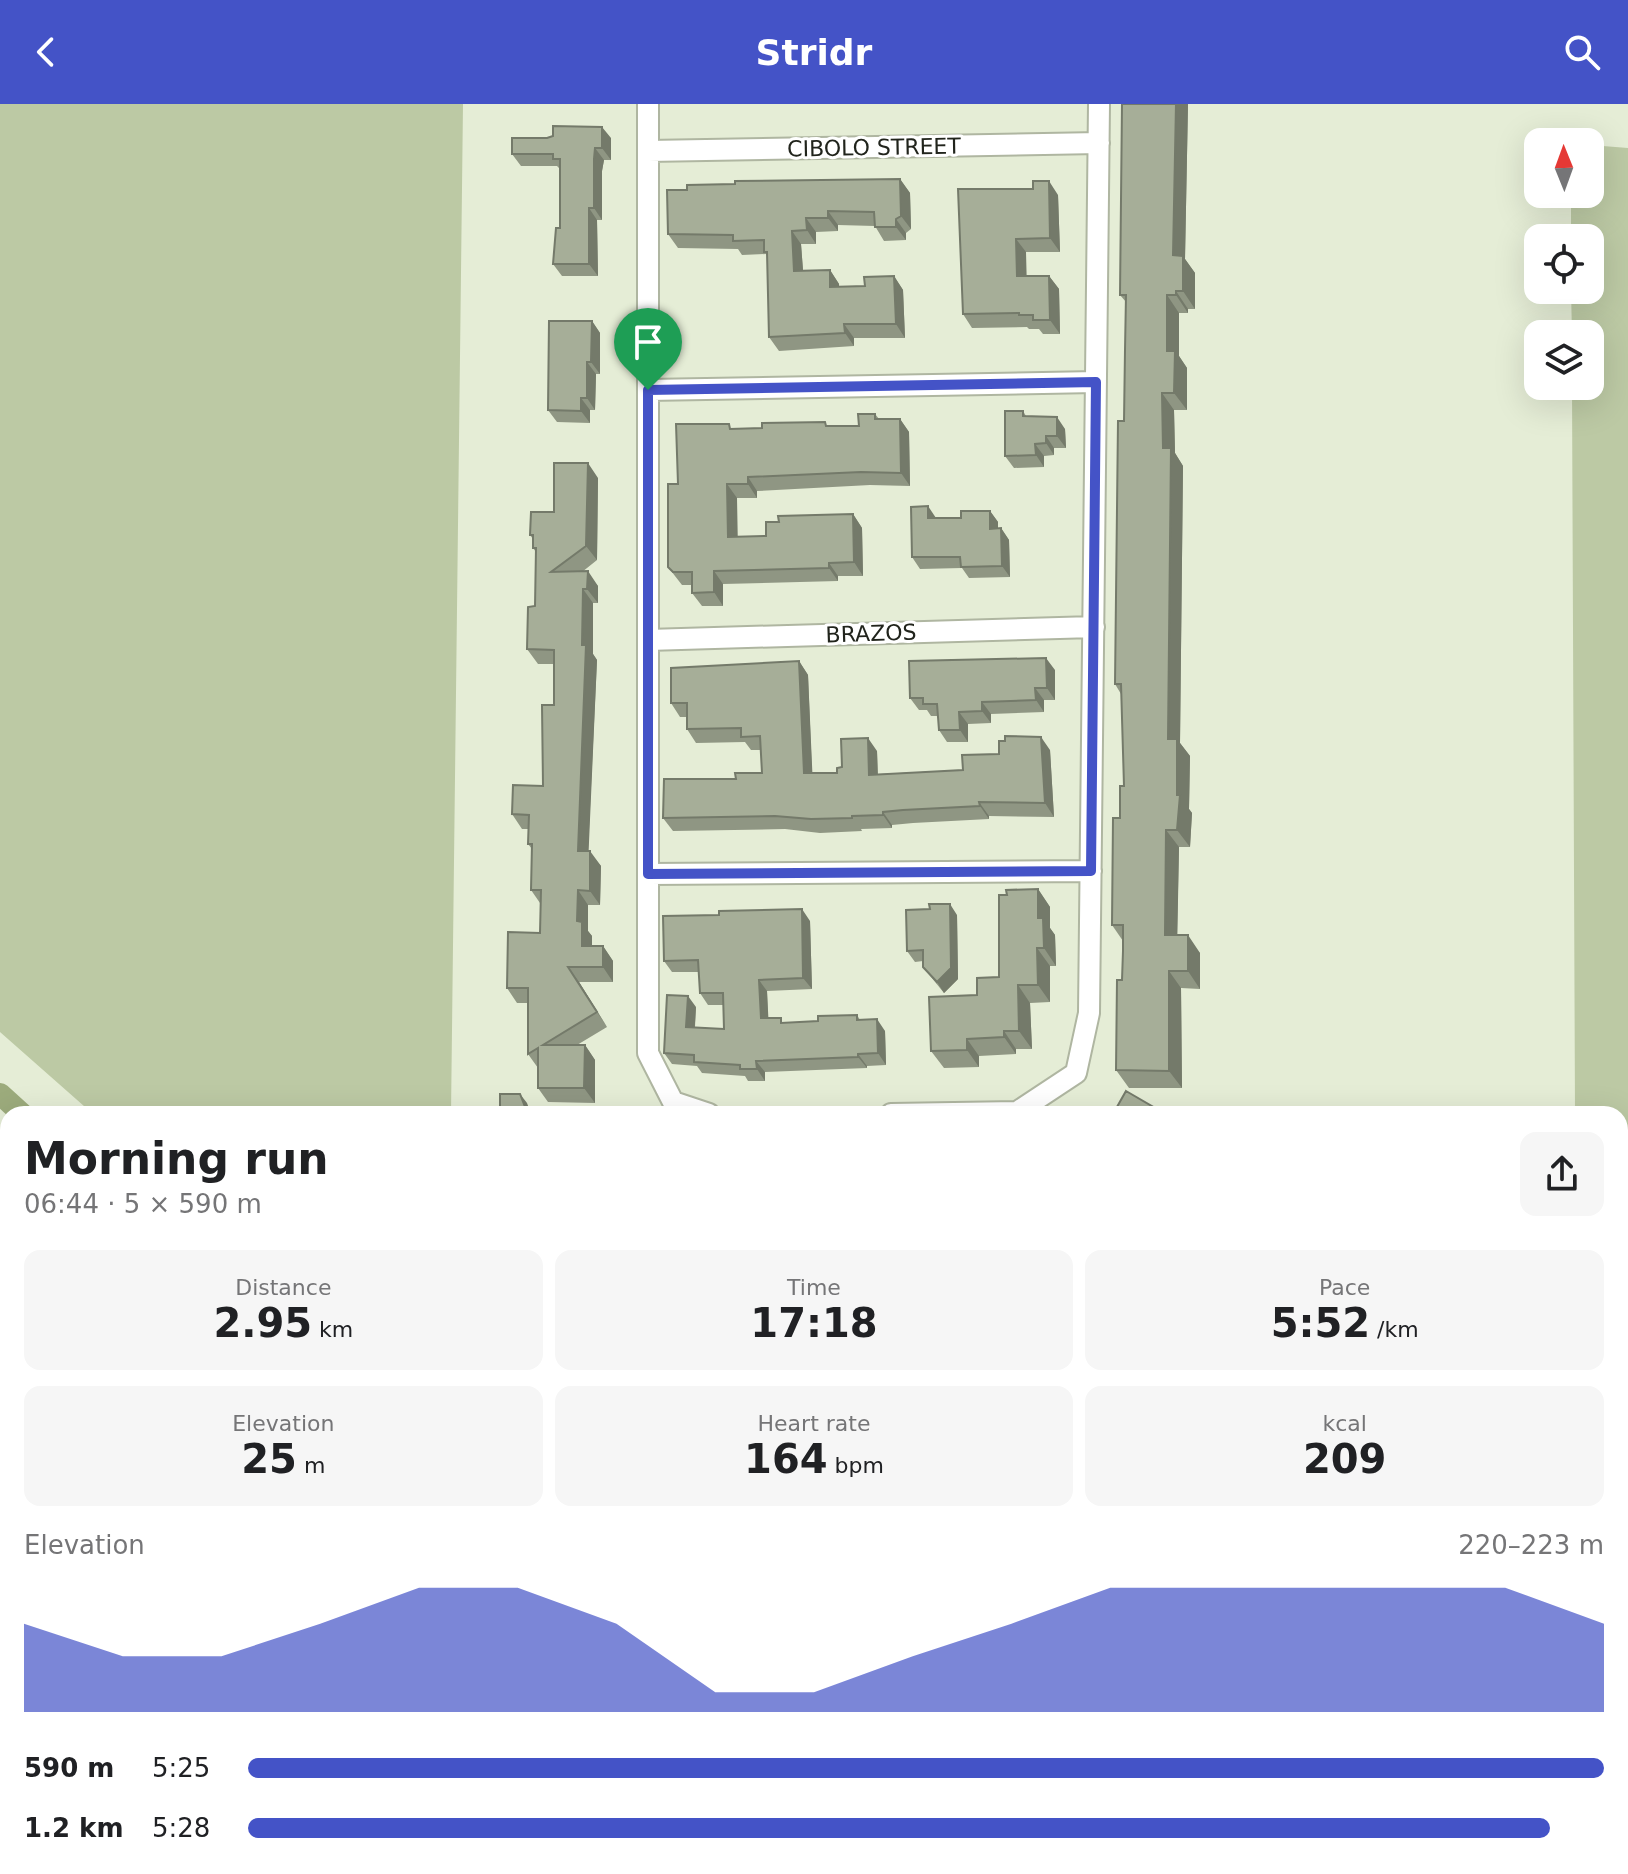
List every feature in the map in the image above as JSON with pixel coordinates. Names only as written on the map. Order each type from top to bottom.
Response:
[{"type":"street","points":[[648,104],[648,1053],[673,1102],[685,1106]]},
{"type":"street","points":[[1026,1106],[1076,1073],[1089,1013],[1099,104]]},
{"type":"street","name":"CIBOLO STREET","points":[[648,151],[1099,143]]},
{"type":"street","points":[[648,390],[1096,382]]},
{"type":"street","name":"BRAZOS","points":[[648,640],[1094,627]]},
{"type":"street","points":[[648,874],[1091,871]]},
{"type":"green space","points":[[0,104],[463,104],[451,1106],[84,1106],[0,1032]]},
{"type":"green space","points":[[1604,146],[1628,148],[1628,1106],[1575,1106],[1572,400],[1604,400],[1604,320],[1572,320],[1571,304],[1604,304],[1604,224],[1571,224],[1571,208],[1604,208]]},
{"type":"building","points":[[1122,104],[1176,104],[1173,255],[1183,256],[1183,291],[1167,295],[1167,351],[1175,351],[1174,393],[1162,393],[1163,448],[1171,448],[1168,739],[1177,739],[1177,795],[1180,795],[1177,830],[1166,830],[1165,935],[1188,935],[1188,971],[1169,971],[1169,1071],[1116,1070],[1117,980],[1122,980],[1123,951],[1123,925],[1112,925],[1113,818],[1120,818],[1120,786],[1124,786],[1121,684],[1115,684],[1118,421],[1124,421],[1126,295],[1120,295]]},
{"type":"building","points":[[553,126],[602,127],[602,148],[595,148],[594,208],[589,208],[589,264],[553,264],[556,228],[560,228],[560,159],[553,159],[553,154],[512,154],[512,138],[547,138],[553,136]]},
{"type":"building","points":[[900,179],[901,216],[896,219],[896,227],[875,227],[874,212],[828,211],[828,218],[806,218],[807,230],[792,231],[794,271],[830,270],[830,287],[865,286],[864,277],[894,276],[896,324],[844,324],[845,333],[769,337],[764,240],[733,241],[733,235],[668,234],[667,190],[687,190],[687,185],[735,184],[735,181]]},
{"type":"building","points":[[1033,181],[1049,181],[1050,238],[1016,239],[1017,276],[1049,276],[1050,320],[1033,320],[1033,315],[1019,313],[963,314],[958,189],[1033,189]]},
{"type":"building","points":[[549,321],[592,321],[587,398],[581,398],[581,411],[548,410]]},
{"type":"building","points":[[1005,411],[1023,411],[1023,416],[1057,417],[1057,436],[1046,436],[1046,443],[1035,444],[1036,455],[1005,456]]},
{"type":"building","points":[[858,414],[875,414],[875,419],[900,419],[901,473],[748,477],[748,484],[727,484],[728,537],[766,536],[766,522],[779,522],[778,516],[853,514],[854,562],[829,563],[829,568],[714,571],[714,592],[692,593],[692,572],[673,572],[668,567],[668,484],[678,484],[676,424],[729,424],[730,429],[762,428],[762,423],[825,422],[826,426],[859,426]]},
{"type":"building","points":[[554,463],[588,463],[586,546],[551,572],[588,571],[587,589],[583,589],[582,645],[586,645],[578,851],[590,851],[590,891],[578,890],[577,921],[582,922],[582,946],[603,946],[603,967],[568,967],[597,1012],[543,1045],[585,1045],[584,1088],[538,1088],[538,1048],[528,1054],[528,988],[507,988],[508,932],[540,933],[541,890],[531,890],[529,815],[512,814],[513,785],[543,786],[542,705],[554,705],[554,650],[527,649],[528,607],[535,606],[536,548],[533,548],[533,535],[530,535],[531,512],[554,512]]},
{"type":"building","points":[[928,506],[928,518],[961,518],[961,511],[990,511],[990,529],[1001,528],[1002,566],[961,567],[960,557],[912,557],[911,507]]},
{"type":"building","points":[[1046,658],[1047,688],[1035,688],[1036,700],[982,702],[982,711],[959,712],[960,730],[939,730],[937,704],[923,704],[923,698],[910,698],[909,661]]},
{"type":"building","points":[[799,661],[804,773],[837,773],[837,768],[842,767],[841,739],[868,738],[869,775],[963,770],[962,755],[999,754],[999,741],[1005,741],[1005,736],[1041,737],[1045,803],[979,802],[980,806],[903,810],[852,818],[663,818],[664,779],[736,779],[735,773],[762,773],[760,736],[741,737],[741,728],[687,729],[687,703],[671,703],[671,668]]},
{"type":"building","points":[[1038,889],[1038,918],[1043,918],[1044,948],[1037,948],[1038,985],[1018,985],[1019,1031],[1004,1031],[1004,1037],[967,1039],[967,1050],[931,1051],[929,997],[977,995],[977,978],[999,977],[999,895],[1007,895],[1006,890]]},
{"type":"building","points":[[929,904],[950,904],[951,968],[937,982],[923,967],[923,950],[907,951],[906,910],[930,909]]},
{"type":"building","points":[[802,909],[803,978],[759,980],[761,1018],[781,1018],[781,1023],[818,1021],[818,1016],[857,1015],[857,1020],[877,1019],[878,1053],[858,1054],[858,1057],[756,1061],[757,1069],[740,1069],[740,1065],[694,1062],[694,1055],[664,1053],[667,995],[688,996],[686,1027],[724,1029],[723,993],[700,993],[698,960],[664,961],[663,916]]},
{"type":"building","points":[[1126,1091],[1152,1106],[1118,1106]]},
{"type":"building","points":[[500,1094],[520,1094],[525,1106],[500,1106]]},
{"type":"waterway","points":[[0,1094],[13,1106]]},
{"type":"route","points":[[1096,382],[1091,871],[648,874],[648,390],[1096,382]]}]
